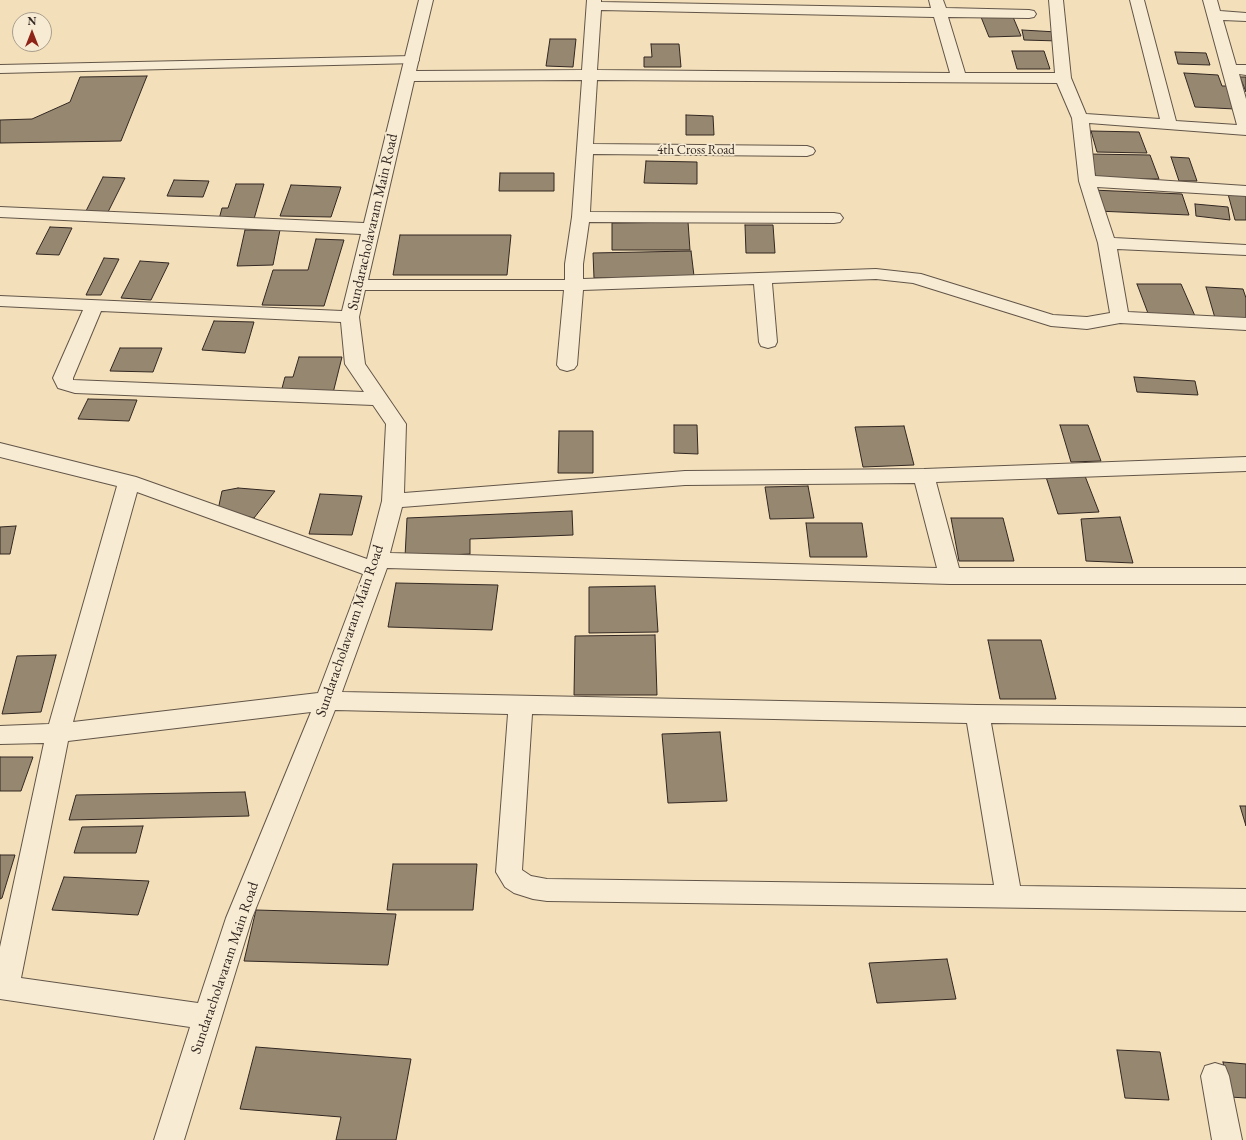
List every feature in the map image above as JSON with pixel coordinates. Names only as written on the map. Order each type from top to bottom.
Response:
[{"type":"street","name":"Sundaracholavaram Main Road","points":[[169,1140],[239,918],[327,701],[376,565],[393,501],[396,424],[355,364],[350,317],[426,0]]},
{"type":"street","points":[[1056,0],[1063,78],[1080,118],[1087,182],[1107,243],[1120,317]]},
{"type":"street","points":[[1137,0],[1169,125]]},
{"type":"street","points":[[1210,0],[1246,127]]},
{"type":"street","points":[[567,365],[575,258],[581,218],[594,3],[938,6],[1029,14]]},
{"type":"street","points":[[938,6],[959,77]]},
{"type":"street","points":[[1215,15],[1246,17]]},
{"type":"street","points":[[410,68],[589,75],[1063,78]]},
{"type":"street","points":[[1230,69],[1246,70]]},
{"type":"street","points":[[1080,118],[1246,130]]},
{"type":"street","name":"4th Cross Road","points":[[585,149],[807,151]]},
{"type":"street","points":[[1087,182],[1246,191]]},
{"type":"street","points":[[0,212],[371,229]]},
{"type":"street","points":[[581,218],[834,218]]},
{"type":"street","points":[[1107,243],[1246,250]]},
{"type":"street","points":[[358,285],[574,285],[876,274],[915,278],[1051,320],[1087,323],[1120,317],[1246,324]]},
{"type":"street","points":[[763,278],[768,342]]},
{"type":"street","points":[[0,301],[350,317]]},
{"type":"street","points":[[94,306],[64,378],[65,384],[75,388],[379,399]]},
{"type":"street","points":[[0,450],[129,482],[376,565],[950,576],[1246,576]]},
{"type":"street","points":[[393,501],[685,478],[924,476],[1246,464]]},
{"type":"street","points":[[924,476],[950,576]]},
{"type":"street","points":[[129,482],[58,733],[2,988],[208,1017]]},
{"type":"street","points":[[0,735],[58,733],[327,701],[977,714],[1246,717]]},
{"type":"street","points":[[520,705],[509,872],[514,879],[523,885],[547,890],[1246,900]]},
{"type":"street","points":[[977,714],[1009,897]]},
{"type":"street","points":[[1215,1076],[1227,1140]]},
{"type":"lane","points":[[0,69],[410,68]]},
{"type":"building","points":[[981,17],[1013,17],[1021,36],[989,37]]},
{"type":"building","points":[[1022,30],[1057,32],[1059,41],[1024,40]]},
{"type":"building","points":[[550,39],[576,39],[573,67],[546,66]]},
{"type":"building","points":[[651,44],[679,44],[681,67],[644,67],[644,57],[652,57]]},
{"type":"building","points":[[1012,51],[1044,51],[1050,69],[1017,69]]},
{"type":"building","points":[[1175,52],[1206,53],[1210,65],[1178,64]]},
{"type":"building","points":[[1184,73],[1218,75],[1222,86],[1227,86],[1235,109],[1195,107]]},
{"type":"building","points":[[147,76],[121,141],[0,143],[0,120],[32,119],[70,102],[80,77]]},
{"type":"building","points":[[1240,77],[1246,77],[1246,92]]},
{"type":"building","points":[[686,115],[713,116],[714,135],[686,135]]},
{"type":"building","points":[[1091,131],[1139,132],[1147,153],[1097,152]]},
{"type":"building","points":[[1088,154],[1150,155],[1159,179],[1097,179]]},
{"type":"building","points":[[1171,157],[1189,158],[1197,181],[1179,181]]},
{"type":"building","points":[[646,161],[697,162],[697,184],[644,183]]},
{"type":"building","points":[[500,173],[554,173],[554,191],[499,191]]},
{"type":"building","points":[[103,177],[125,178],[108,212],[86,211]]},
{"type":"building","points":[[174,180],[209,181],[203,197],[167,196]]},
{"type":"building","points":[[236,184],[264,184],[254,219],[219,219],[222,208],[228,208]]},
{"type":"building","points":[[291,185],[341,187],[331,217],[280,216]]},
{"type":"building","points":[[1092,190],[1182,194],[1189,215],[1097,211]]},
{"type":"building","points":[[1228,194],[1246,196],[1246,220],[1235,220]]},
{"type":"building","points":[[1195,204],[1228,207],[1230,220],[1196,216]]},
{"type":"building","points":[[688,222],[690,250],[612,250],[612,223]]},
{"type":"building","points":[[745,225],[773,225],[775,253],[746,253]]},
{"type":"building","points":[[50,227],[72,228],[59,255],[36,254]]},
{"type":"building","points":[[245,230],[280,230],[273,265],[237,266]]},
{"type":"building","points":[[400,235],[511,235],[507,275],[393,275]]},
{"type":"building","points":[[316,239],[344,240],[324,306],[262,305],[273,270],[308,270]]},
{"type":"building","points":[[691,251],[694,276],[594,278],[593,253]]},
{"type":"building","points":[[104,258],[119,259],[101,295],[86,295]]},
{"type":"building","points":[[140,261],[169,263],[151,300],[121,298]]},
{"type":"building","points":[[1137,284],[1181,284],[1195,316],[1149,316]]},
{"type":"building","points":[[1206,287],[1243,289],[1246,298],[1246,319],[1215,318]]},
{"type":"building","points":[[214,321],[254,322],[245,353],[202,350]]},
{"type":"building","points":[[120,348],[162,348],[153,372],[110,371]]},
{"type":"building","points":[[299,357],[342,357],[333,393],[281,392],[285,377],[293,377]]},
{"type":"building","points":[[1134,377],[1195,381],[1198,395],[1137,392]]},
{"type":"building","points":[[88,399],[137,400],[129,421],[78,419]]},
{"type":"building","points":[[674,425],[697,425],[698,454],[674,453]]},
{"type":"building","points":[[1060,425],[1088,425],[1101,461],[1071,462]]},
{"type":"building","points":[[904,426],[914,465],[863,467],[855,427]]},
{"type":"building","points":[[559,431],[593,431],[593,473],[558,473]]},
{"type":"building","points":[[1085,476],[1099,512],[1058,514],[1046,477]]},
{"type":"building","points":[[808,486],[814,518],[770,519],[765,487]]},
{"type":"building","points":[[238,488],[275,491],[254,518],[218,510],[222,491]]},
{"type":"building","points":[[320,494],[362,496],[352,535],[309,534]]},
{"type":"building","points":[[572,511],[573,535],[470,539],[470,554],[405,557],[407,518]]},
{"type":"building","points":[[1120,517],[1133,563],[1086,561],[1081,519]]},
{"type":"building","points":[[951,518],[1003,518],[1014,561],[959,561]]},
{"type":"building","points":[[806,523],[862,523],[867,557],[810,557]]},
{"type":"building","points":[[16,526],[10,554],[0,554],[0,527]]},
{"type":"building","points":[[396,583],[498,585],[492,630],[388,627]]},
{"type":"building","points":[[655,586],[658,632],[589,633],[589,587]]},
{"type":"building","points":[[655,635],[657,695],[574,695],[575,636]]},
{"type":"building","points":[[988,640],[1041,640],[1056,699],[1000,699]]},
{"type":"building","points":[[56,655],[41,712],[2,714],[17,656]]},
{"type":"building","points":[[720,732],[727,801],[668,803],[662,734]]},
{"type":"building","points":[[0,757],[33,757],[21,791],[0,791]]},
{"type":"building","points":[[245,792],[249,816],[69,820],[76,795]]},
{"type":"building","points":[[1240,806],[1246,806],[1246,826]]},
{"type":"building","points":[[143,826],[136,853],[74,853],[82,827]]},
{"type":"building","points":[[0,855],[15,855],[2,898],[0,899]]},
{"type":"building","points":[[393,864],[477,864],[473,910],[387,910]]},
{"type":"building","points":[[64,877],[149,881],[138,915],[52,910]]},
{"type":"building","points":[[256,910],[396,914],[388,965],[244,961]]},
{"type":"building","points":[[947,959],[956,999],[877,1003],[869,963]]},
{"type":"building","points":[[256,1047],[411,1059],[396,1140],[336,1140],[341,1117],[240,1109]]},
{"type":"building","points":[[1117,1050],[1160,1052],[1169,1100],[1125,1098]]},
{"type":"building","points":[[1223,1062],[1246,1064],[1246,1098],[1230,1097]]}]
